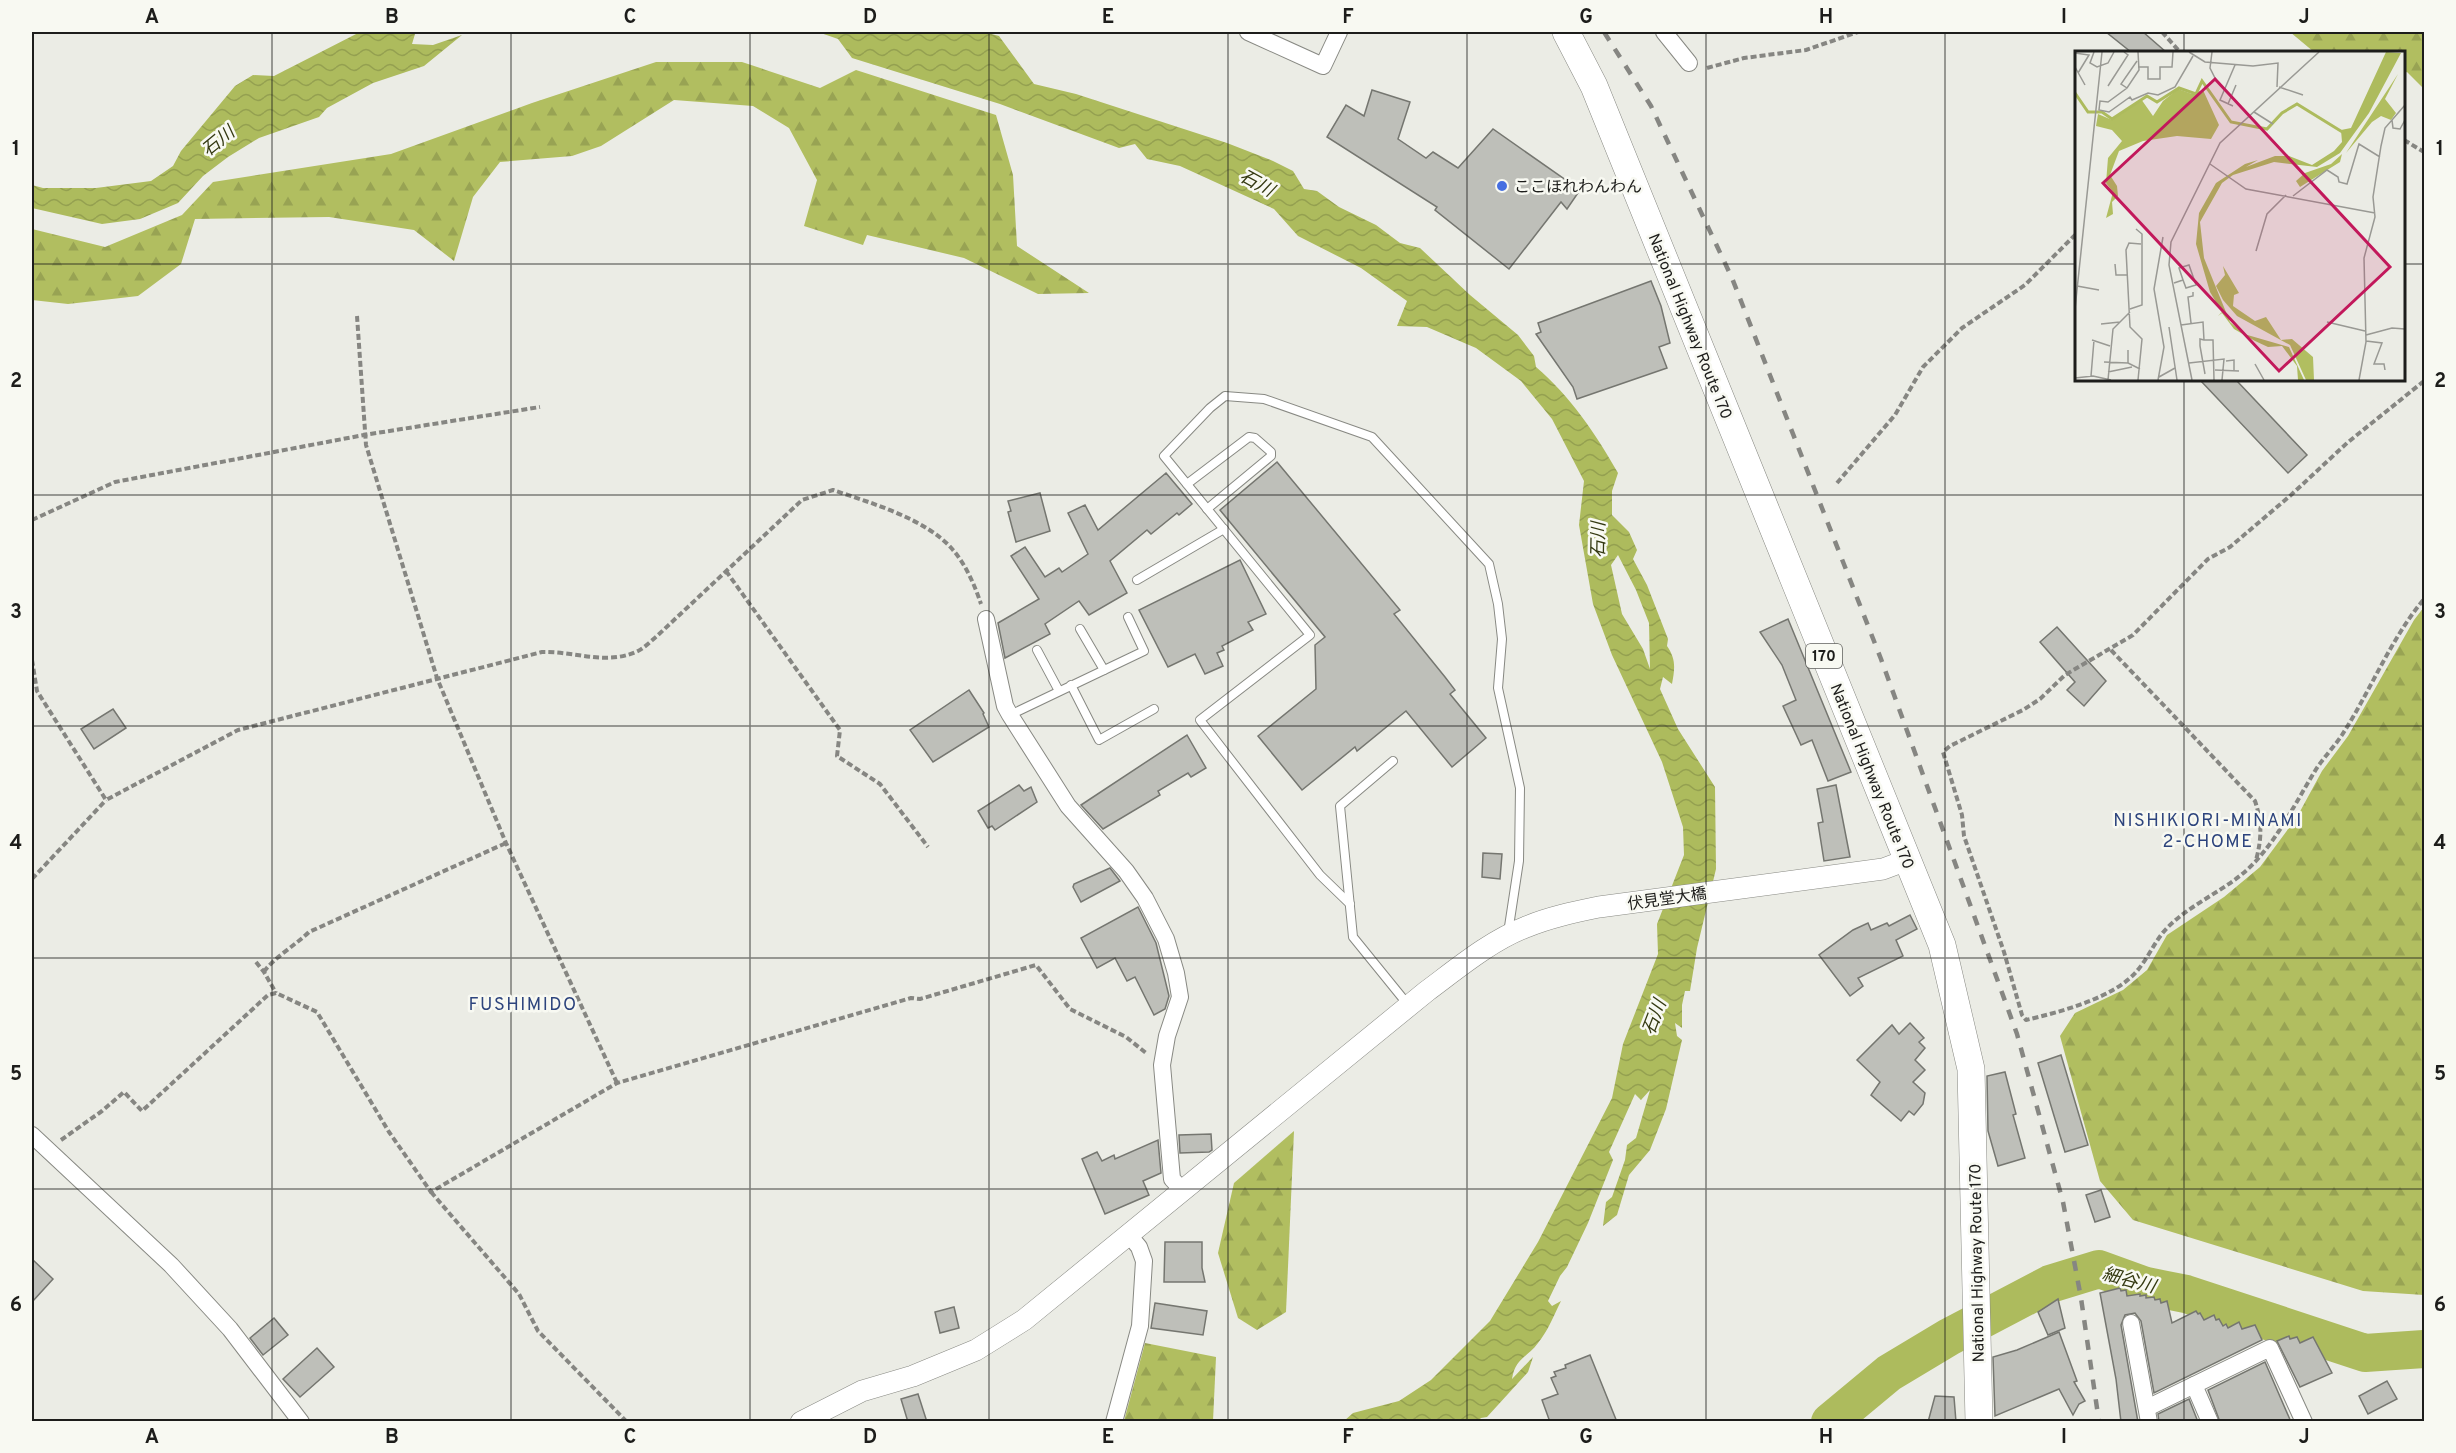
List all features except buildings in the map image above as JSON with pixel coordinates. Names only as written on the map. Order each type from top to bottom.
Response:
[{"type":"highway","name":"National Highway Route 170","points":[[1566,32],[1594,86],[1942,945],[1971,1069],[1979,1422]]},
{"type":"street","points":[[1248,32],[1323,66],[1340,32]]},
{"type":"street","points":[[1664,32],[1689,63]]},
{"type":"street","points":[[986,619],[1005,706],[1010,715],[1068,806],[1126,871],[1145,898],[1166,939],[1180,997],[1167,1036],[1163,1067],[1172,1179],[1183,1191]]},
{"type":"street","name":"伏見堂大橋","points":[[801,1422],[862,1391],[914,1376],[976,1350],[1024,1320],[1409,1006],[1476,955],[1516,932],[1568,913],[1599,907],[1883,869],[1907,860]]},
{"type":"street","points":[[37,1141],[171,1265],[230,1329],[301,1422]]},
{"type":"street","points":[[1114,1422],[1140,1326],[1144,1261],[1139,1247],[1130,1234]]},
{"type":"street","points":[[2131,1323],[2148,1415],[2194,1385],[2270,1348],[2304,1422]]},
{"type":"street","points":[[2194,1385],[2210,1422]]},
{"type":"lane","points":[[1350,904],[1320,875],[1200,720],[1310,635],[1164,456],[1210,408],[1225,396],[1264,399],[1372,437],[1489,564],[1498,604],[1502,639],[1498,688],[1520,788],[1519,861],[1510,912],[1516,932]]},
{"type":"lane","points":[[1187,484],[1249,437],[1255,438],[1271,452],[1271,456],[1207,509]]},
{"type":"lane","points":[[1137,580],[1224,529]]},
{"type":"lane","points":[[1010,715],[1144,651],[1128,617]]},
{"type":"lane","points":[[1080,629],[1104,670]]},
{"type":"lane","points":[[1037,650],[1059,692]]},
{"type":"lane","points":[[1071,686],[1099,740],[1154,709]]},
{"type":"lane","points":[[1393,761],[1340,806],[1353,937],[1409,1006]]},
{"type":"path","points":[[1689,63],[1697,67],[1708,68],[1744,58],[1806,50],[1858,32]]},
{"type":"path","points":[[2162,32],[2179,51]]},
{"type":"path","points":[[2405,141],[2424,152]]},
{"type":"path","points":[[1837,483],[1894,415],[1923,367],[1962,328],[2025,285],[2075,235]]},
{"type":"path","points":[[357,316],[364,435],[437,678],[506,843],[617,1083]]},
{"type":"path","points":[[2424,381],[2347,443],[2230,547],[2208,559],[2133,635],[2065,675],[2040,699],[2024,710],[1950,746],[1943,752],[1962,815],[1965,836],[2004,952],[2022,1015],[2026,1020],[2058,1012],[2119,987],[2139,969],[2159,936],[2169,925],[2190,908],[2233,883],[2255,862],[2289,817],[2316,769],[2342,735],[2410,616],[2424,599]]},
{"type":"path","points":[[32,520],[115,482],[364,435],[540,407]]},
{"type":"path","points":[[32,879],[106,800],[238,730],[542,652],[564,652],[604,658],[638,651],[657,636],[802,500],[833,490],[916,523],[940,537],[954,551],[963,565],[977,592],[986,619]]},
{"type":"path","points":[[726,571],[840,730],[837,756],[880,784],[928,847]]},
{"type":"path","points":[[32,618],[32,623]]},
{"type":"path","points":[[2111,650],[2255,801],[2261,833],[2255,862]]},
{"type":"path","points":[[32,660],[36,691],[106,800]]},
{"type":"path","points":[[1957,839],[1965,836]]},
{"type":"path","points":[[264,972],[267,966],[294,947],[309,932],[506,843]]},
{"type":"path","points":[[256,962],[276,993],[317,1012],[389,1132],[431,1192],[519,1294],[538,1331],[627,1422]]},
{"type":"path","points":[[431,1192],[617,1083],[911,998],[920,999],[1036,964],[1070,1009],[1126,1037],[1163,1067]]},
{"type":"path","points":[[37,1141],[102,1111],[124,1092],[142,1111],[268,995],[276,993]]},
{"type":"green space","points":[[2290,32],[2424,32],[2424,89],[2407,72],[2405,73],[2405,51],[2313,51]]},
{"type":"green space","points":[[656,62],[742,62],[820,88],[856,70],[996,115],[1013,175],[1017,246],[1089,293],[1038,294],[964,258],[867,235],[863,245],[804,226],[817,180],[789,128],[753,106],[674,100],[601,146],[572,156],[500,162],[473,197],[454,261],[414,230],[329,217],[195,219],[181,264],[138,296],[68,304],[32,300],[32,229],[105,247],[182,215],[213,182],[391,154],[532,103]]},
{"type":"green space","points":[[2424,607],[2424,1295],[2363,1291],[2133,1220],[2100,1181],[2060,1036],[2075,1013],[2123,990],[2147,970],[2167,935],[2224,897],[2260,867],[2297,817],[2322,771],[2348,736],[2414,620]]},
{"type":"green space","points":[[1294,1131],[1286,1312],[1257,1330],[1238,1318],[1218,1253],[1234,1183]]},
{"type":"green space","points":[[1145,1343],[1216,1357],[1213,1421],[1124,1421]]},
{"type":"water","name":"石川","points":[[360,32],[421,32],[415,34],[412,44],[433,45],[462,35],[424,66],[373,83],[327,108],[319,117],[259,138],[203,176],[178,203],[140,219],[102,224],[32,208],[32,185],[43,188],[96,188],[151,181],[173,166],[181,151],[235,86],[253,75],[274,76]]},
{"type":"water","name":"石川","points":[[818,32],[984,32],[999,36],[1034,84],[1076,94],[1227,143],[1293,171],[1304,189],[1317,191],[1339,207],[1376,225],[1400,243],[1420,248],[1470,295],[1518,335],[1534,356],[1536,367],[1582,416],[1618,473],[1612,491],[1612,515],[1629,532],[1637,550],[1633,559],[1647,585],[1668,639],[1667,646],[1673,660],[1672,684],[1663,677],[1660,689],[1678,729],[1715,787],[1716,869],[1697,948],[1690,991],[1685,991],[1682,1005],[1682,1028],[1675,1023],[1677,1036],[1682,1040],[1666,1109],[1650,1150],[1629,1175],[1617,1215],[1603,1226],[1606,1202],[1612,1197],[1625,1160],[1627,1145],[1636,1138],[1650,1090],[1641,1100],[1635,1094],[1609,1152],[1613,1160],[1588,1223],[1548,1301],[1552,1306],[1561,1301],[1545,1333],[1534,1348],[1519,1362],[1512,1379],[1533,1357],[1528,1372],[1487,1417],[1477,1422],[1344,1421],[1353,1413],[1399,1401],[1431,1380],[1490,1321],[1538,1242],[1612,1098],[1623,1044],[1658,954],[1657,924],[1684,855],[1683,827],[1662,762],[1612,655],[1593,604],[1579,525],[1584,481],[1552,419],[1521,381],[1476,348],[1427,327],[1397,326],[1407,301],[1361,268],[1298,236],[1274,209],[1180,166],[1147,159],[1135,144],[1119,148],[1000,104],[852,58],[838,39]],"holes":[[[1618,555],[1636,590],[1649,623],[1650,669],[1643,649],[1622,614],[1611,565]]]},
{"type":"waterway","name":"細谷川","points":[[1830,1422],[1889,1373],[1949,1337],[2050,1284],[2099,1269],[2146,1286],[2186,1294],[2365,1353],[2424,1349]]},
{"type":"railway","points":[[1604,32],[1651,106],[1732,278],[1881,659],[2017,1034],[2063,1202],[2081,1298],[2099,1422]]},
{"type":"place","name":"ここほれわんわん","points":[[1502,186]]},
{"type":"district","name":"NISHIKIORI-MINAMI 2-CHOME","points":[[2208,830]]},
{"type":"district","name":"FUSHIMIDO","points":[[523,1004]]}]
